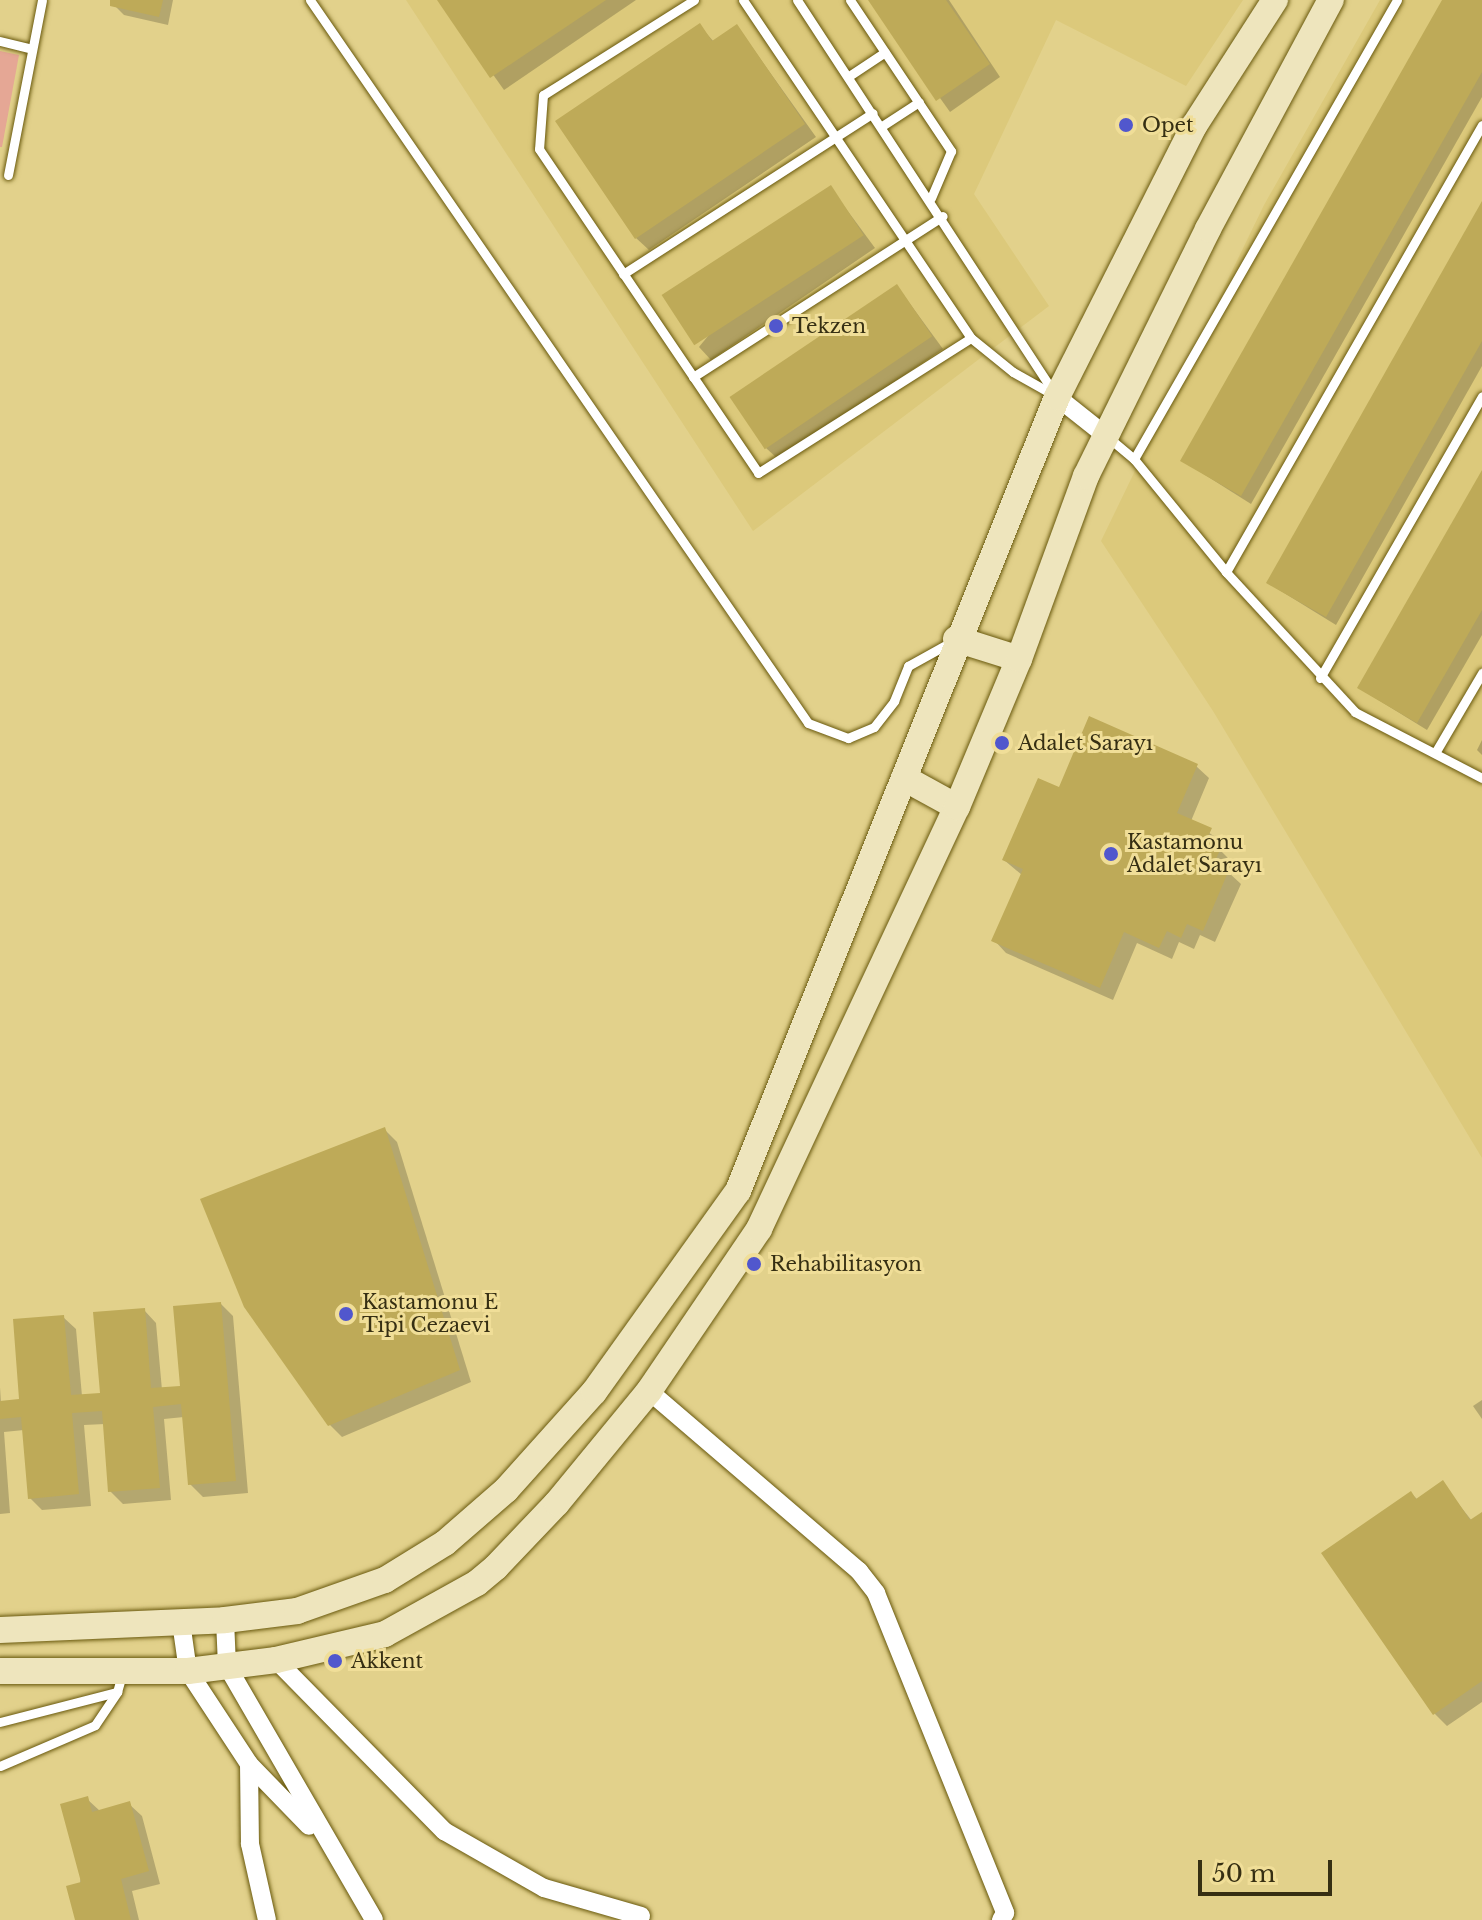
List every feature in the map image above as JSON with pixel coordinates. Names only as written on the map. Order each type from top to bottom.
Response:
[{"type":"main road","points":[[0,1630],[225,1620],[297,1611],[385,1580],[433,1551],[506,1490],[594,1392],[738,1191],[904,778],[956,639],[1057,397],[1194,126],[1275,0]]},
{"type":"main road","points":[[0,1671],[119,1683],[276,1660],[385,1634],[477,1583],[557,1503],[649,1391],[759,1229],[957,807],[1019,659],[1105,435],[1331,0]]},
{"type":"main road","points":[[956,639],[1019,659]]},
{"type":"main road","points":[[904,778],[957,807]]},
{"type":"street","points":[[1057,397],[1105,435]]},
{"type":"street","points":[[649,1391],[859,1571],[876,1593],[1005,1913],[1001,1920]]},
{"type":"street","points":[[225,1620],[227,1666],[374,1920]]},
{"type":"street","points":[[181,1622],[188,1671],[249,1764],[328,1845]]},
{"type":"street","points":[[276,1660],[444,1831],[544,1888],[641,1916]]},
{"type":"street","points":[[249,1764],[250,1844],[267,1920]]},
{"type":"lane","points":[[8,175],[42,0]]},
{"type":"lane","points":[[310,0],[808,723],[848,738],[874,727],[894,701],[908,666],[956,639]]},
{"type":"lane","points":[[694,0],[543,95],[539,149],[758,473],[971,338]]},
{"type":"lane","points":[[743,0],[971,338],[1013,372],[1057,397]]},
{"type":"lane","points":[[797,0],[943,216],[1057,397]]},
{"type":"lane","points":[[850,0],[951,151],[931,198]]},
{"type":"lane","points":[[1134,459],[1397,0]]},
{"type":"lane","points":[[0,41],[32,49]]},
{"type":"lane","points":[[849,76],[885,52]]},
{"type":"lane","points":[[882,126],[919,102]]},
{"type":"lane","points":[[623,274],[873,113]]},
{"type":"lane","points":[[1226,572],[1482,125]]},
{"type":"lane","points":[[693,377],[943,216]]},
{"type":"lane","points":[[1320,678],[1482,396]]},
{"type":"lane","points":[[1105,435],[1134,459],[1226,572],[1320,678],[1355,712],[1482,778]]},
{"type":"lane","points":[[1435,753],[1482,673]]},
{"type":"lane","points":[[0,1722],[119,1683]]},
{"type":"lane","points":[[0,1766],[95,1725],[119,1683]]},
{"type":"shaded area","points":[[406,0],[1243,0],[1186,86],[1056,20],[974,194],[1049,306],[753,531]]},
{"type":"shaded area","points":[[1380,0],[1482,0],[1482,1158],[1213,711],[1101,541],[1264,205]]},
{"type":"shaded area","points":[[0,51],[19,55],[2,147],[0,147]]},
{"type":"building","points":[[110,0],[163,0],[159,17],[110,6]]},
{"type":"building","points":[[437,0],[606,0],[490,78]]},
{"type":"building","points":[[868,0],[946,0],[990,64],[936,101]]},
{"type":"building","points":[[1442,0],[1482,0],[1482,72],[1241,496],[1180,461]]},
{"type":"building","points":[[700,23],[712,41],[737,24],[805,124],[635,239],[555,121]]},
{"type":"building","points":[[831,185],[864,235],[694,345],[662,295]]},
{"type":"building","points":[[1482,201],[1482,341],[1326,617],[1266,583]]},
{"type":"building","points":[[897,284],[932,336],[765,449],[730,397]]},
{"type":"building","points":[[1482,470],[1482,610],[1417,723],[1357,688]]},
{"type":"building","name":"Kastamonu Adalet Sarayı","points":[[1089,716],[1198,764],[1177,813],[1212,828],[1206,841],[1221,848],[1214,863],[1229,870],[1203,931],[1187,924],[1181,938],[1167,931],[1159,948],[1124,932],[1100,988],[991,941],[1023,869],[1002,860],[1038,778],[1059,787]]},
{"type":"building","name":"Kastamonu E Tipi Cezaevi","points":[[385,1127],[460,1370],[328,1426],[244,1307],[200,1199]]},
{"type":"building","points":[[221,1302],[236,1481],[188,1485],[181,1404],[153,1407],[160,1488],[108,1492],[102,1411],[72,1413],[79,1494],[28,1499],[21,1417],[0,1419],[0,1401],[19,1399],[13,1319],[64,1315],[71,1395],[100,1393],[93,1312],[145,1308],[151,1388],[180,1386],[173,1306]]},
{"type":"building","points":[[1443,1480],[1470,1520],[1482,1512],[1482,1681],[1433,1715],[1321,1553],[1411,1491],[1416,1499]]},
{"type":"building","points":[[88,1796],[92,1812],[130,1801],[149,1871],[121,1879],[131,1920],[75,1920],[66,1886],[81,1882],[60,1804]]},
{"type":"place","name":"Opet","points":[[1126,125]]},
{"type":"place","name":"Tekzen","points":[[776,326]]},
{"type":"place","name":"Adalet Sarayı","points":[[1002,743]]},
{"type":"place","name":"Kastamonu Adalet Sarayı","points":[[1111,854]]},
{"type":"place","name":"Rehabilitasyon","points":[[754,1264]]},
{"type":"place","name":"Kastamonu E Tipi Cezaevi","points":[[346,1314]]},
{"type":"place","name":"Akkent","points":[[335,1661]]}]
